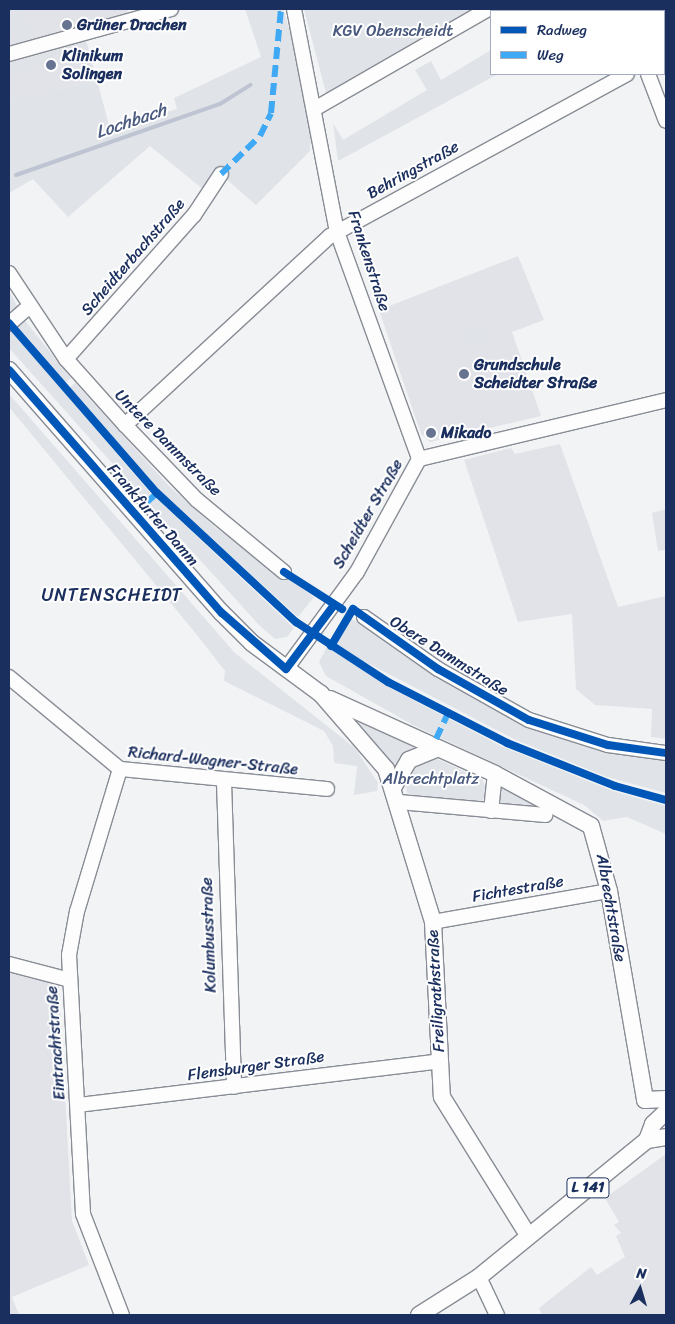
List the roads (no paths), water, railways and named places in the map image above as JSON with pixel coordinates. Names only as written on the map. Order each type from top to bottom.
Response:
[{"type":"main road","name":"Frankfurter Damm","points":[[9,370],[222,613],[286,669],[321,694]]},
{"type":"main road","name":"Albrechtstraße","points":[[321,694],[495,774],[591,826],[609,891],[645,1100],[647,1140]]},
{"type":"main road","name":"Freiligrathstraße","points":[[321,694],[365,740],[394,786],[433,922],[442,1097],[448,1113],[528,1235]]},
{"type":"main road","points":[[394,786],[409,760],[438,748]]},
{"type":"main road","points":[[645,1100],[666,1100]]},
{"type":"main road","name":"L 141","points":[[647,1140],[652,1124],[666,1112]]},
{"type":"main road","name":"L 141","points":[[419,1315],[480,1277],[528,1235],[647,1140],[666,1137]]},
{"type":"street","points":[[9,54],[171,9]]},
{"type":"street","name":"Frankenstraße","points":[[294,9],[316,108],[337,232],[419,459]]},
{"type":"street","points":[[316,108],[488,9]]},
{"type":"street","name":"Behringstraße","points":[[125,425],[337,232],[625,75]]},
{"type":"street","points":[[648,75],[666,121]]},
{"type":"street","name":"Scheidterbachstraße","points":[[66,358],[194,215],[221,174]]},
{"type":"street","name":"Untere Dammstraße","points":[[9,274],[66,358],[125,425],[197,500],[284,572]]},
{"type":"street","points":[[9,324],[30,306]]},
{"type":"street","name":"Scheidter Straße","points":[[286,669],[332,608],[419,459],[666,400]]},
{"type":"street","name":"Obere Dammstraße","points":[[364,617],[438,669],[529,720],[608,745],[666,753]]},
{"type":"street","name":"Richard-Wagner-Straße","points":[[9,677],[120,769],[224,782],[327,790]]},
{"type":"street","name":"Eintrachtstraße","points":[[120,769],[74,926],[70,980],[86,1228],[122,1315]]},
{"type":"street","points":[[491,811],[495,774]]},
{"type":"street","name":"Kolumbusstraße","points":[[224,782],[234,1087]]},
{"type":"street","points":[[399,802],[545,815]]},
{"type":"street","name":"Fichtestraße","points":[[433,922],[609,891]]},
{"type":"street","points":[[9,964],[70,980]]},
{"type":"street","name":"Flensburger Straße","points":[[78,1105],[440,1061]]},
{"type":"street","points":[[480,1277],[497,1315]]},
{"type":"waterway","name":"Lochbach","points":[[16,175],[220,104],[251,85]]},
{"type":"place","name":"Grüner Drachen","points":[[67,25]]},
{"type":"place","name":"Klinikum Solingen","points":[[51,65]]},
{"type":"place","name":"Grundschule Scheidter Straße","points":[[464,374]]},
{"type":"place","name":"Mikado","points":[[431,433]]},
{"type":"district","name":"UNTENSCHEIDT","points":[[112,595]]},
{"type":"park label","name":"KGV Obenscheidt","points":[[393,31]]},
{"type":"park label","name":"Albrechtplatz","points":[[431,779]]}]
